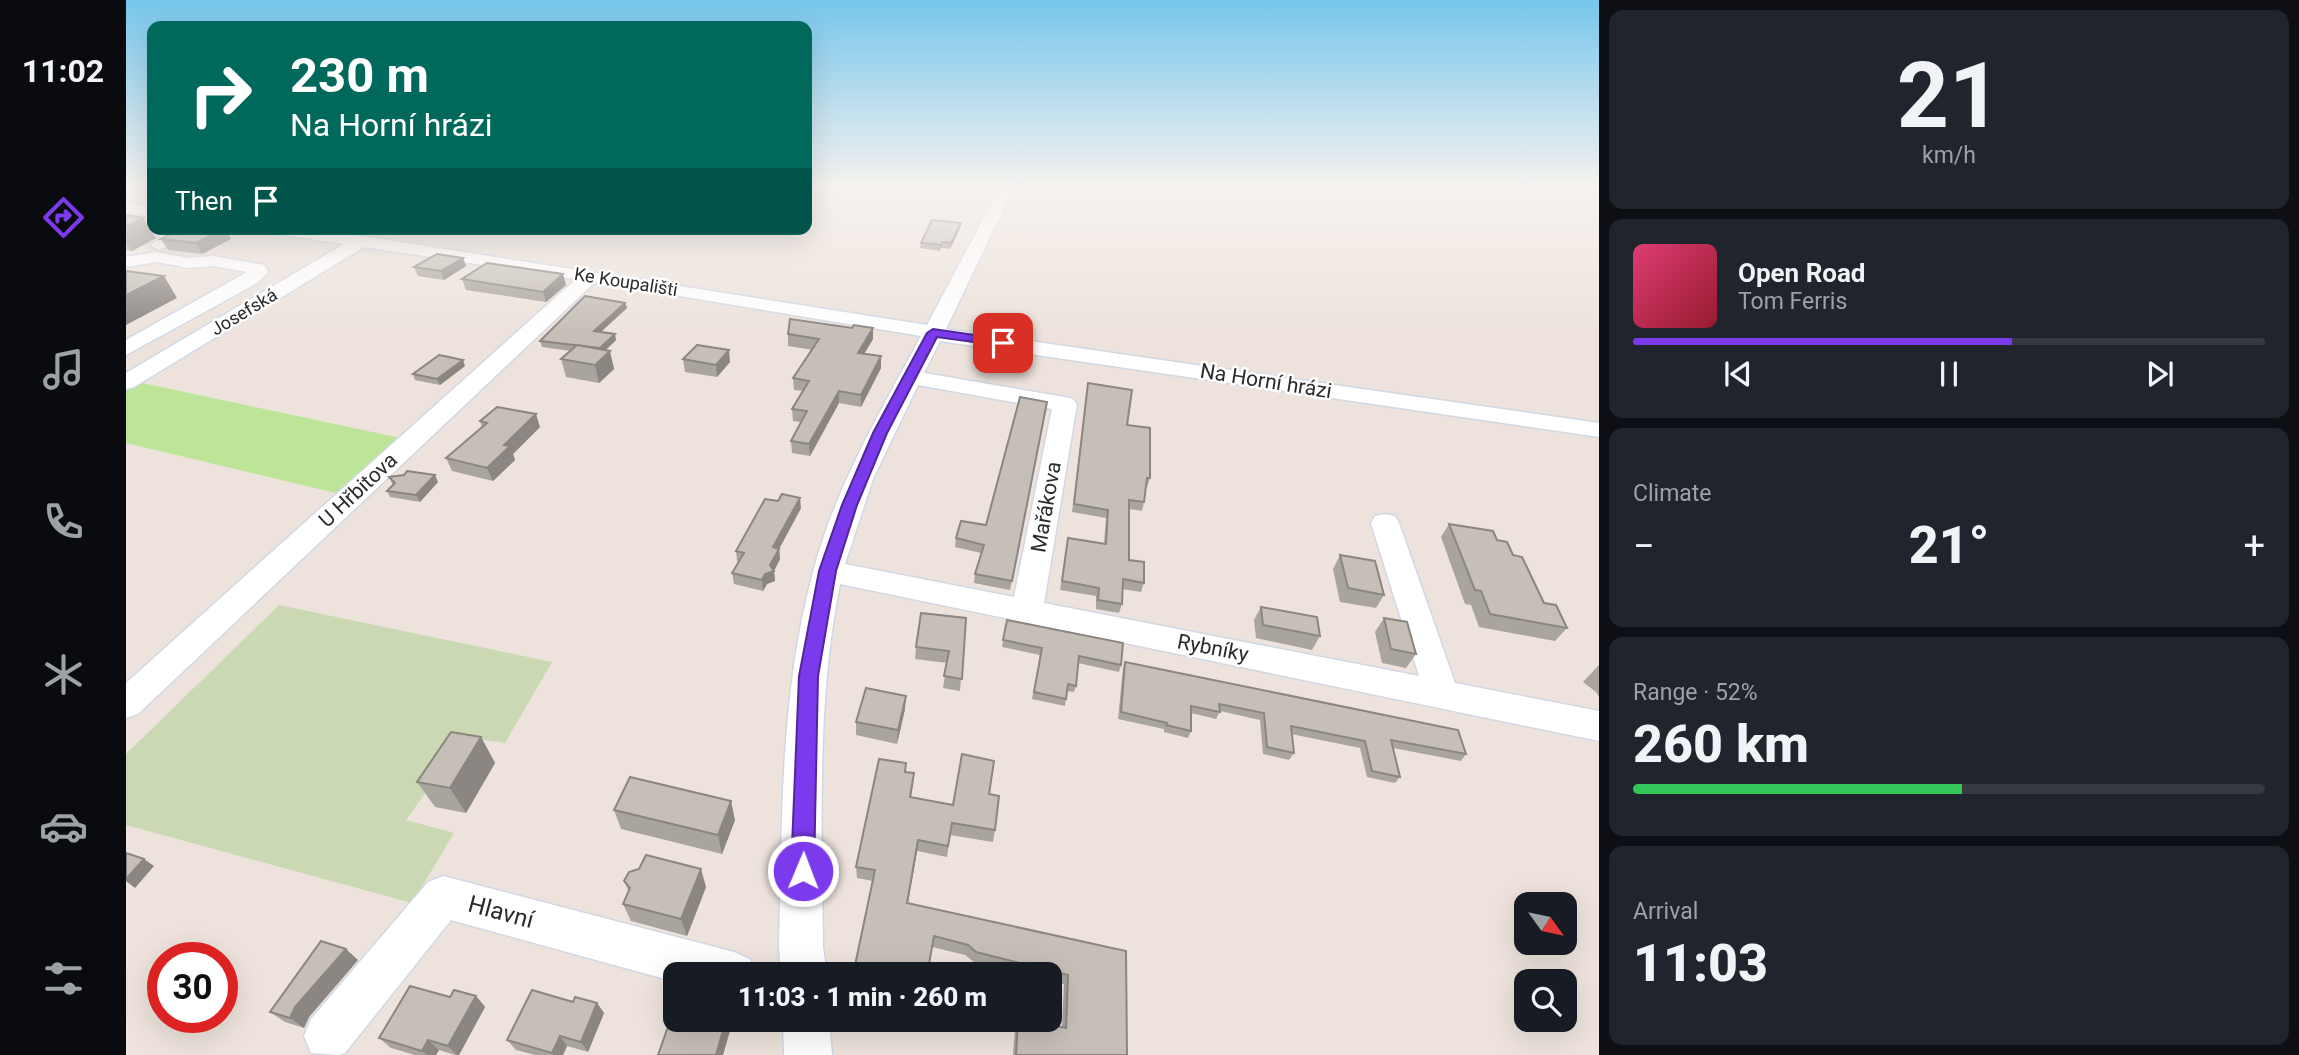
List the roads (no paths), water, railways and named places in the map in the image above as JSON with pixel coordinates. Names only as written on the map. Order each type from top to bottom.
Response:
[{"type":"street","points":[[126,261],[154,253],[180,236]]},
{"type":"street","name":"Ke Koupališti","points":[[328,236],[591,276],[933,333]]},
{"type":"street","points":[[803,962],[805,718],[808,676],[828,571],[863,473],[982,236]]},
{"type":"street","name":"Josefská","points":[[126,382],[362,241]]},
{"type":"street","points":[[126,349],[259,269],[213,261],[189,263],[154,253]]},
{"type":"street","name":"U Hřbitova","points":[[126,704],[591,276]]},
{"type":"street","name":"Na Horní hrázi","points":[[933,333],[1599,429]]},
{"type":"street","name":"Mařákova","points":[[910,377],[1065,404],[1027,611]]},
{"type":"street","points":[[1385,523],[1442,695]]},
{"type":"street","name":"Rybníky","points":[[828,571],[1599,726]]},
{"type":"street","name":"Hlavní","points":[[328,1036],[443,897],[686,962]]},
{"type":"street","points":[[807,1032],[808,1055]]}]
